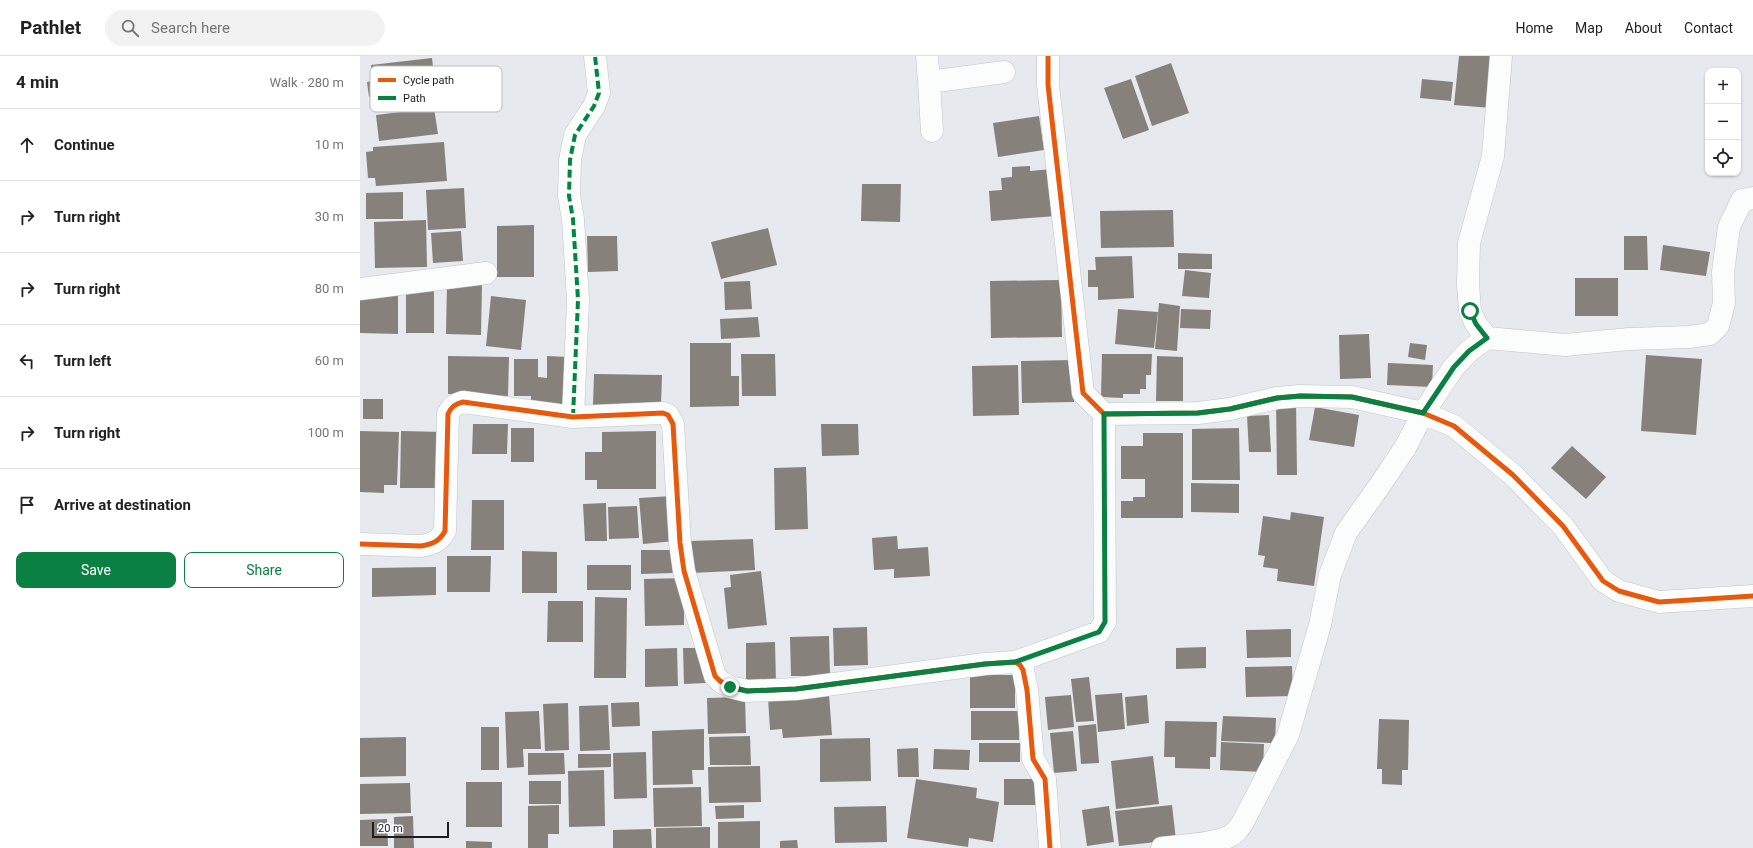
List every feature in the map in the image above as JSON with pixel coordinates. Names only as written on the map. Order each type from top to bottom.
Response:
[{"type":"street","points":[[573,417],[578,300],[573,219],[569,196],[570,160],[575,135],[594,106],[599,93],[595,56]]},
{"type":"street","points":[[927,56],[932,131]]},
{"type":"street","points":[[360,544],[421,546],[431,544],[442,538],[445,531],[448,414],[450,408],[456,404],[462,402],[573,417],[663,412],[671,419],[684,571],[715,676],[720,682],[730,687],[747,691],[796,689],[985,664],[1015,662],[1099,632],[1103,628],[1105,622],[1104,414],[1083,393],[1048,85],[1048,56]]},
{"type":"street","points":[[1487,338],[1476,324],[1470,311],[1468,284],[1469,243],[1492,156],[1501,56]]},
{"type":"street","points":[[929,82],[1004,72]]},
{"type":"street","points":[[1162,848],[1220,840],[1237,831],[1243,822],[1288,735],[1320,626],[1330,575],[1346,533],[1396,460],[1423,413],[1454,367],[1469,351],[1487,338],[1565,345],[1629,339],[1689,337],[1710,334],[1718,326],[1724,303],[1723,272],[1729,227],[1742,200],[1753,198]]},
{"type":"street","points":[[360,289],[486,273]]},
{"type":"street","points":[[1104,414],[1198,413],[1230,409],[1277,398],[1300,396],[1352,397],[1423,413],[1454,426],[1513,475],[1563,526],[1604,581],[1619,591],[1659,602],[1753,596]]},
{"type":"street","points":[[1015,662],[1020,665],[1023,670],[1027,690],[1033,759],[1045,779],[1050,848]]},
{"type":"building","points":[[1459,56],[1496,56],[1492,108],[1454,105]]},
{"type":"building","points":[[432,58],[433,66],[371,66]]},
{"type":"building","points":[[1171,63],[1189,113],[1152,126],[1135,76]]},
{"type":"building","points":[[1131,79],[1149,130],[1123,139],[1104,88]]},
{"type":"building","points":[[1422,79],[1453,82],[1451,101],[1420,98]]},
{"type":"building","points":[[370,81],[370,97],[369,97],[367,82]]},
{"type":"building","points":[[401,112],[435,112],[438,134],[379,141],[376,115]]},
{"type":"building","points":[[1039,116],[1044,150],[998,157],[993,123]]},
{"type":"building","points":[[444,142],[447,181],[376,186],[375,178],[368,178],[366,152],[373,151],[373,147]]},
{"type":"building","points":[[1030,166],[1030,171],[1052,169],[1056,216],[991,221],[989,191],[1002,190],[1001,178],[1012,177],[1012,167]]},
{"type":"building","points":[[862,184],[901,184],[900,222],[861,221]]},
{"type":"building","points":[[464,188],[466,228],[428,230],[426,190]]},
{"type":"building","points":[[403,192],[403,219],[366,219],[366,193]]},
{"type":"building","points":[[1173,210],[1174,247],[1101,248],[1100,211]]},
{"type":"building","points":[[426,220],[427,267],[375,268],[374,222]]},
{"type":"building","points":[[534,225],[534,277],[497,277],[497,226]]},
{"type":"building","points":[[768,228],[777,265],[721,279],[711,242]]},
{"type":"building","points":[[461,231],[463,261],[433,263],[431,233]]},
{"type":"building","points":[[587,236],[617,236],[618,271],[588,272]]},
{"type":"building","points":[[1624,236],[1647,236],[1648,270],[1624,270]]},
{"type":"building","points":[[1663,245],[1710,252],[1706,276],[1660,270]]},
{"type":"building","points":[[1178,253],[1212,254],[1212,269],[1178,269]]},
{"type":"building","points":[[1132,256],[1134,298],[1098,300],[1098,287],[1088,287],[1088,270],[1096,270],[1095,257]]},
{"type":"building","points":[[1185,270],[1211,273],[1209,298],[1182,296]]},
{"type":"building","points":[[1575,278],[1618,278],[1618,316],[1575,316]]},
{"type":"building","points":[[1061,280],[1062,337],[991,338],[990,281]]},
{"type":"building","points":[[750,281],[752,309],[725,310],[724,282]]},
{"type":"building","points":[[447,283],[482,284],[481,335],[446,334]]},
{"type":"building","points":[[406,286],[434,286],[434,333],[406,333]]},
{"type":"building","points":[[360,293],[398,294],[398,334],[360,333]]},
{"type":"building","points":[[491,296],[526,300],[521,350],[486,346]]},
{"type":"building","points":[[1159,303],[1180,306],[1177,351],[1155,349]]},
{"type":"building","points":[[1118,309],[1158,312],[1154,348],[1115,344]]},
{"type":"building","points":[[1181,309],[1211,310],[1210,329],[1180,328]]},
{"type":"building","points":[[758,317],[760,337],[721,339],[720,319]]},
{"type":"building","points":[[1369,334],[1371,378],[1340,379],[1339,335]]},
{"type":"building","points":[[690,343],[731,343],[731,376],[739,376],[739,406],[690,407]]},
{"type":"building","points":[[1410,343],[1427,345],[1425,360],[1408,357]]},
{"type":"building","points":[[741,354],[775,354],[776,396],[742,396]]},
{"type":"building","points":[[1102,354],[1152,354],[1151,375],[1146,375],[1146,389],[1140,389],[1140,394],[1123,394],[1123,398],[1101,397]]},
{"type":"building","points":[[1646,355],[1702,359],[1696,435],[1641,431]]},
{"type":"building","points":[[448,356],[509,357],[508,396],[448,394]]},
{"type":"building","points":[[547,356],[569,357],[568,407],[531,407],[531,396],[514,396],[514,359],[538,359],[538,377],[547,378]]},
{"type":"building","points":[[1157,356],[1183,357],[1183,401],[1156,401]]},
{"type":"building","points":[[1073,360],[1074,402],[1022,403],[1021,361]]},
{"type":"building","points":[[1388,363],[1433,365],[1432,387],[1387,385]]},
{"type":"building","points":[[1018,365],[1019,415],[973,416],[972,366]]},
{"type":"building","points":[[594,374],[662,375],[661,406],[593,405]]},
{"type":"building","points":[[363,399],[383,399],[383,419],[363,419]]},
{"type":"building","points":[[1276,401],[1296,401],[1297,475],[1277,475]]},
{"type":"building","points":[[1315,407],[1359,415],[1354,447],[1309,440]]},
{"type":"building","points":[[1269,415],[1271,452],[1249,452],[1247,416]]},
{"type":"building","points":[[473,424],[508,424],[507,454],[472,454]]},
{"type":"building","points":[[821,424],[858,424],[859,455],[822,456]]},
{"type":"building","points":[[511,428],[534,428],[534,462],[511,462]]},
{"type":"building","points":[[1239,428],[1240,480],[1192,480],[1192,429]]},
{"type":"building","points":[[360,431],[399,432],[397,485],[384,485],[384,493],[360,492]]},
{"type":"building","points":[[401,431],[443,432],[442,488],[400,488]]},
{"type":"building","points":[[656,431],[656,489],[597,489],[597,480],[585,480],[585,452],[602,452],[602,432]]},
{"type":"building","points":[[1143,433],[1183,433],[1183,518],[1121,518],[1121,501],[1133,501],[1133,497],[1145,497],[1145,479],[1121,479],[1121,446],[1143,446]]},
{"type":"building","points":[[1572,446],[1606,477],[1586,499],[1551,468]]},
{"type":"building","points":[[806,467],[808,529],[775,530],[774,468]]},
{"type":"building","points":[[1191,483],[1239,484],[1239,513],[1191,512]]},
{"type":"building","points":[[672,496],[675,541],[643,544],[639,498]]},
{"type":"building","points":[[472,500],[504,500],[504,550],[471,550]]},
{"type":"building","points":[[606,503],[607,541],[585,541],[583,504]]},
{"type":"building","points":[[637,506],[639,538],[609,539],[608,507]]},
{"type":"building","points":[[1291,512],[1324,517],[1314,586],[1277,581],[1278,569],[1263,567],[1265,556],[1258,555],[1263,516],[1290,520]]},
{"type":"building","points":[[897,536],[898,549],[928,547],[930,576],[894,578],[894,569],[874,570],[872,538]]},
{"type":"building","points":[[753,539],[755,570],[691,573],[690,541]]},
{"type":"building","points":[[641,550],[673,550],[673,573],[641,574]]},
{"type":"building","points":[[522,551],[557,552],[557,593],[522,593]]},
{"type":"building","points":[[447,556],[491,556],[490,592],[447,592]]},
{"type":"building","points":[[587,565],[631,565],[631,590],[587,590]]},
{"type":"building","points":[[436,567],[436,595],[372,597],[372,568]]},
{"type":"building","points":[[761,571],[767,625],[728,629],[724,588],[731,587],[730,575]]},
{"type":"building","points":[[684,578],[684,625],[645,626],[644,579]]},
{"type":"building","points":[[595,597],[627,598],[626,678],[594,678]]},
{"type":"building","points":[[548,601],[583,601],[583,642],[547,642]]},
{"type":"building","points":[[867,627],[868,665],[834,666],[833,628]]},
{"type":"building","points":[[1291,629],[1291,657],[1247,658],[1246,630]]},
{"type":"building","points":[[829,636],[830,676],[791,676],[790,637]]},
{"type":"building","points":[[775,642],[776,684],[746,685],[746,643]]},
{"type":"building","points":[[1206,647],[1206,668],[1176,669],[1176,648]]},
{"type":"building","points":[[677,648],[678,686],[645,687],[645,649]]},
{"type":"building","points":[[683,648],[705,648],[706,683],[684,684]]},
{"type":"building","points":[[1292,666],[1293,696],[1246,697],[1245,667]]},
{"type":"building","points":[[970,675],[1015,675],[1015,708],[970,708]]},
{"type":"building","points":[[1089,677],[1094,721],[1076,722],[1071,679]]},
{"type":"building","points":[[1122,693],[1125,729],[1098,732],[1095,695]]},
{"type":"building","points":[[829,694],[832,735],[783,738],[782,729],[770,730],[768,698]]},
{"type":"building","points":[[1071,695],[1074,727],[1048,730],[1045,697]]},
{"type":"building","points":[[1147,695],[1149,723],[1127,726],[1125,697]]},
{"type":"building","points":[[745,697],[746,733],[708,734],[707,698]]},
{"type":"building","points":[[639,702],[640,726],[612,727],[611,703]]},
{"type":"building","points":[[568,703],[569,750],[545,751],[543,704]]},
{"type":"building","points":[[608,705],[610,750],[580,751],[579,706]]},
{"type":"building","points":[[539,711],[541,749],[523,749],[524,767],[507,768],[505,712]]},
{"type":"building","points":[[971,711],[1019,711],[1019,740],[971,740]]},
{"type":"building","points":[[1223,716],[1276,718],[1275,743],[1221,741]]},
{"type":"building","points":[[1379,719],[1409,720],[1408,770],[1402,770],[1402,785],[1382,784],[1382,769],[1377,769]]},
{"type":"building","points":[[1165,721],[1217,722],[1216,757],[1210,757],[1210,769],[1175,768],[1175,757],[1164,757]]},
{"type":"building","points":[[1096,724],[1099,763],[1081,764],[1078,726]]},
{"type":"building","points":[[481,727],[499,727],[499,770],[481,770]]},
{"type":"building","points":[[704,729],[704,770],[692,770],[693,784],[653,785],[652,731]]},
{"type":"building","points":[[1073,731],[1077,771],[1054,773],[1050,733]]},
{"type":"building","points":[[750,736],[751,765],[710,765],[709,737]]},
{"type":"building","points":[[406,737],[406,776],[360,777],[360,738]]},
{"type":"building","points":[[870,738],[871,781],[820,782],[820,739]]},
{"type":"building","points":[[1221,742],[1264,744],[1263,772],[1220,770]]},
{"type":"building","points":[[979,743],[1020,743],[1020,762],[979,762]]},
{"type":"building","points":[[918,748],[919,777],[898,777],[897,749]]},
{"type":"building","points":[[934,749],[970,750],[969,770],[933,769]]},
{"type":"building","points":[[646,752],[647,798],[614,799],[613,753]]},
{"type":"building","points":[[528,753],[564,753],[565,774],[528,775]]},
{"type":"building","points":[[578,754],[611,754],[611,767],[578,768]]},
{"type":"building","points":[[1153,756],[1159,804],[1116,809],[1111,761]]},
{"type":"building","points":[[760,766],[761,802],[709,803],[708,767]]},
{"type":"building","points":[[604,770],[605,826],[569,827],[568,771]]},
{"type":"building","points":[[916,779],[977,788],[976,798],[999,802],[993,842],[969,838],[968,847],[907,838]]},
{"type":"building","points":[[1004,779],[1044,779],[1044,805],[1004,805]]},
{"type":"building","points":[[529,781],[561,781],[561,804],[529,804]]},
{"type":"building","points":[[466,782],[502,782],[502,827],[466,827]]},
{"type":"building","points":[[410,783],[411,813],[360,814],[360,784]]},
{"type":"building","points":[[701,787],[702,826],[654,827],[653,788]]},
{"type":"building","points":[[559,805],[559,834],[548,834],[548,848],[528,848],[528,806]]},
{"type":"building","points":[[744,805],[744,818],[716,819],[715,806]]},
{"type":"building","points":[[1172,805],[1176,840],[1119,846],[1115,811]]},
{"type":"building","points":[[886,806],[887,842],[835,843],[834,807]]},
{"type":"building","points":[[1109,806],[1114,842],[1087,846],[1082,810]]},
{"type":"building","points":[[413,816],[414,848],[394,848],[394,817]]},
{"type":"building","points":[[387,819],[388,846],[360,846],[360,820]]},
{"type":"building","points":[[760,821],[760,848],[718,848],[718,822]]},
{"type":"building","points":[[710,827],[710,848],[656,848],[656,828]]},
{"type":"building","points":[[651,829],[652,848],[613,848],[613,830]]},
{"type":"building","points":[[797,840],[798,848],[780,848],[780,841]]},
{"type":"building","points":[[466,841],[492,842],[492,848],[466,848]]},
{"type":"marked path","points":[[573,417],[578,300],[573,219],[569,196],[570,160],[575,135],[594,106],[599,93],[595,56]]},
{"type":"cycle path","points":[[1048,56],[1048,85],[1083,393],[1104,414],[1198,413],[1230,409],[1277,398],[1300,396],[1352,397],[1423,413],[1454,426],[1513,475],[1563,526],[1603,581],[1619,591],[1659,602],[1753,596]]},
{"type":"cycle path","points":[[360,544],[421,546],[435,542],[443,535],[445,531],[448,414],[452,408],[458,404],[463,402],[573,417],[663,413],[668,415],[673,424],[680,543],[684,571],[715,676],[730,687],[747,691],[796,689],[985,664],[1015,662],[1020,665],[1023,670],[1027,690],[1033,759],[1045,779],[1050,848]]},
{"type":"route","points":[[730,687],[747,691],[796,689],[985,664],[1015,662],[1099,632],[1103,628],[1105,622],[1104,414],[1198,413],[1230,409],[1277,398],[1300,396],[1352,397],[1423,413],[1454,367],[1469,351],[1487,338],[1476,324],[1470,311]]}]
